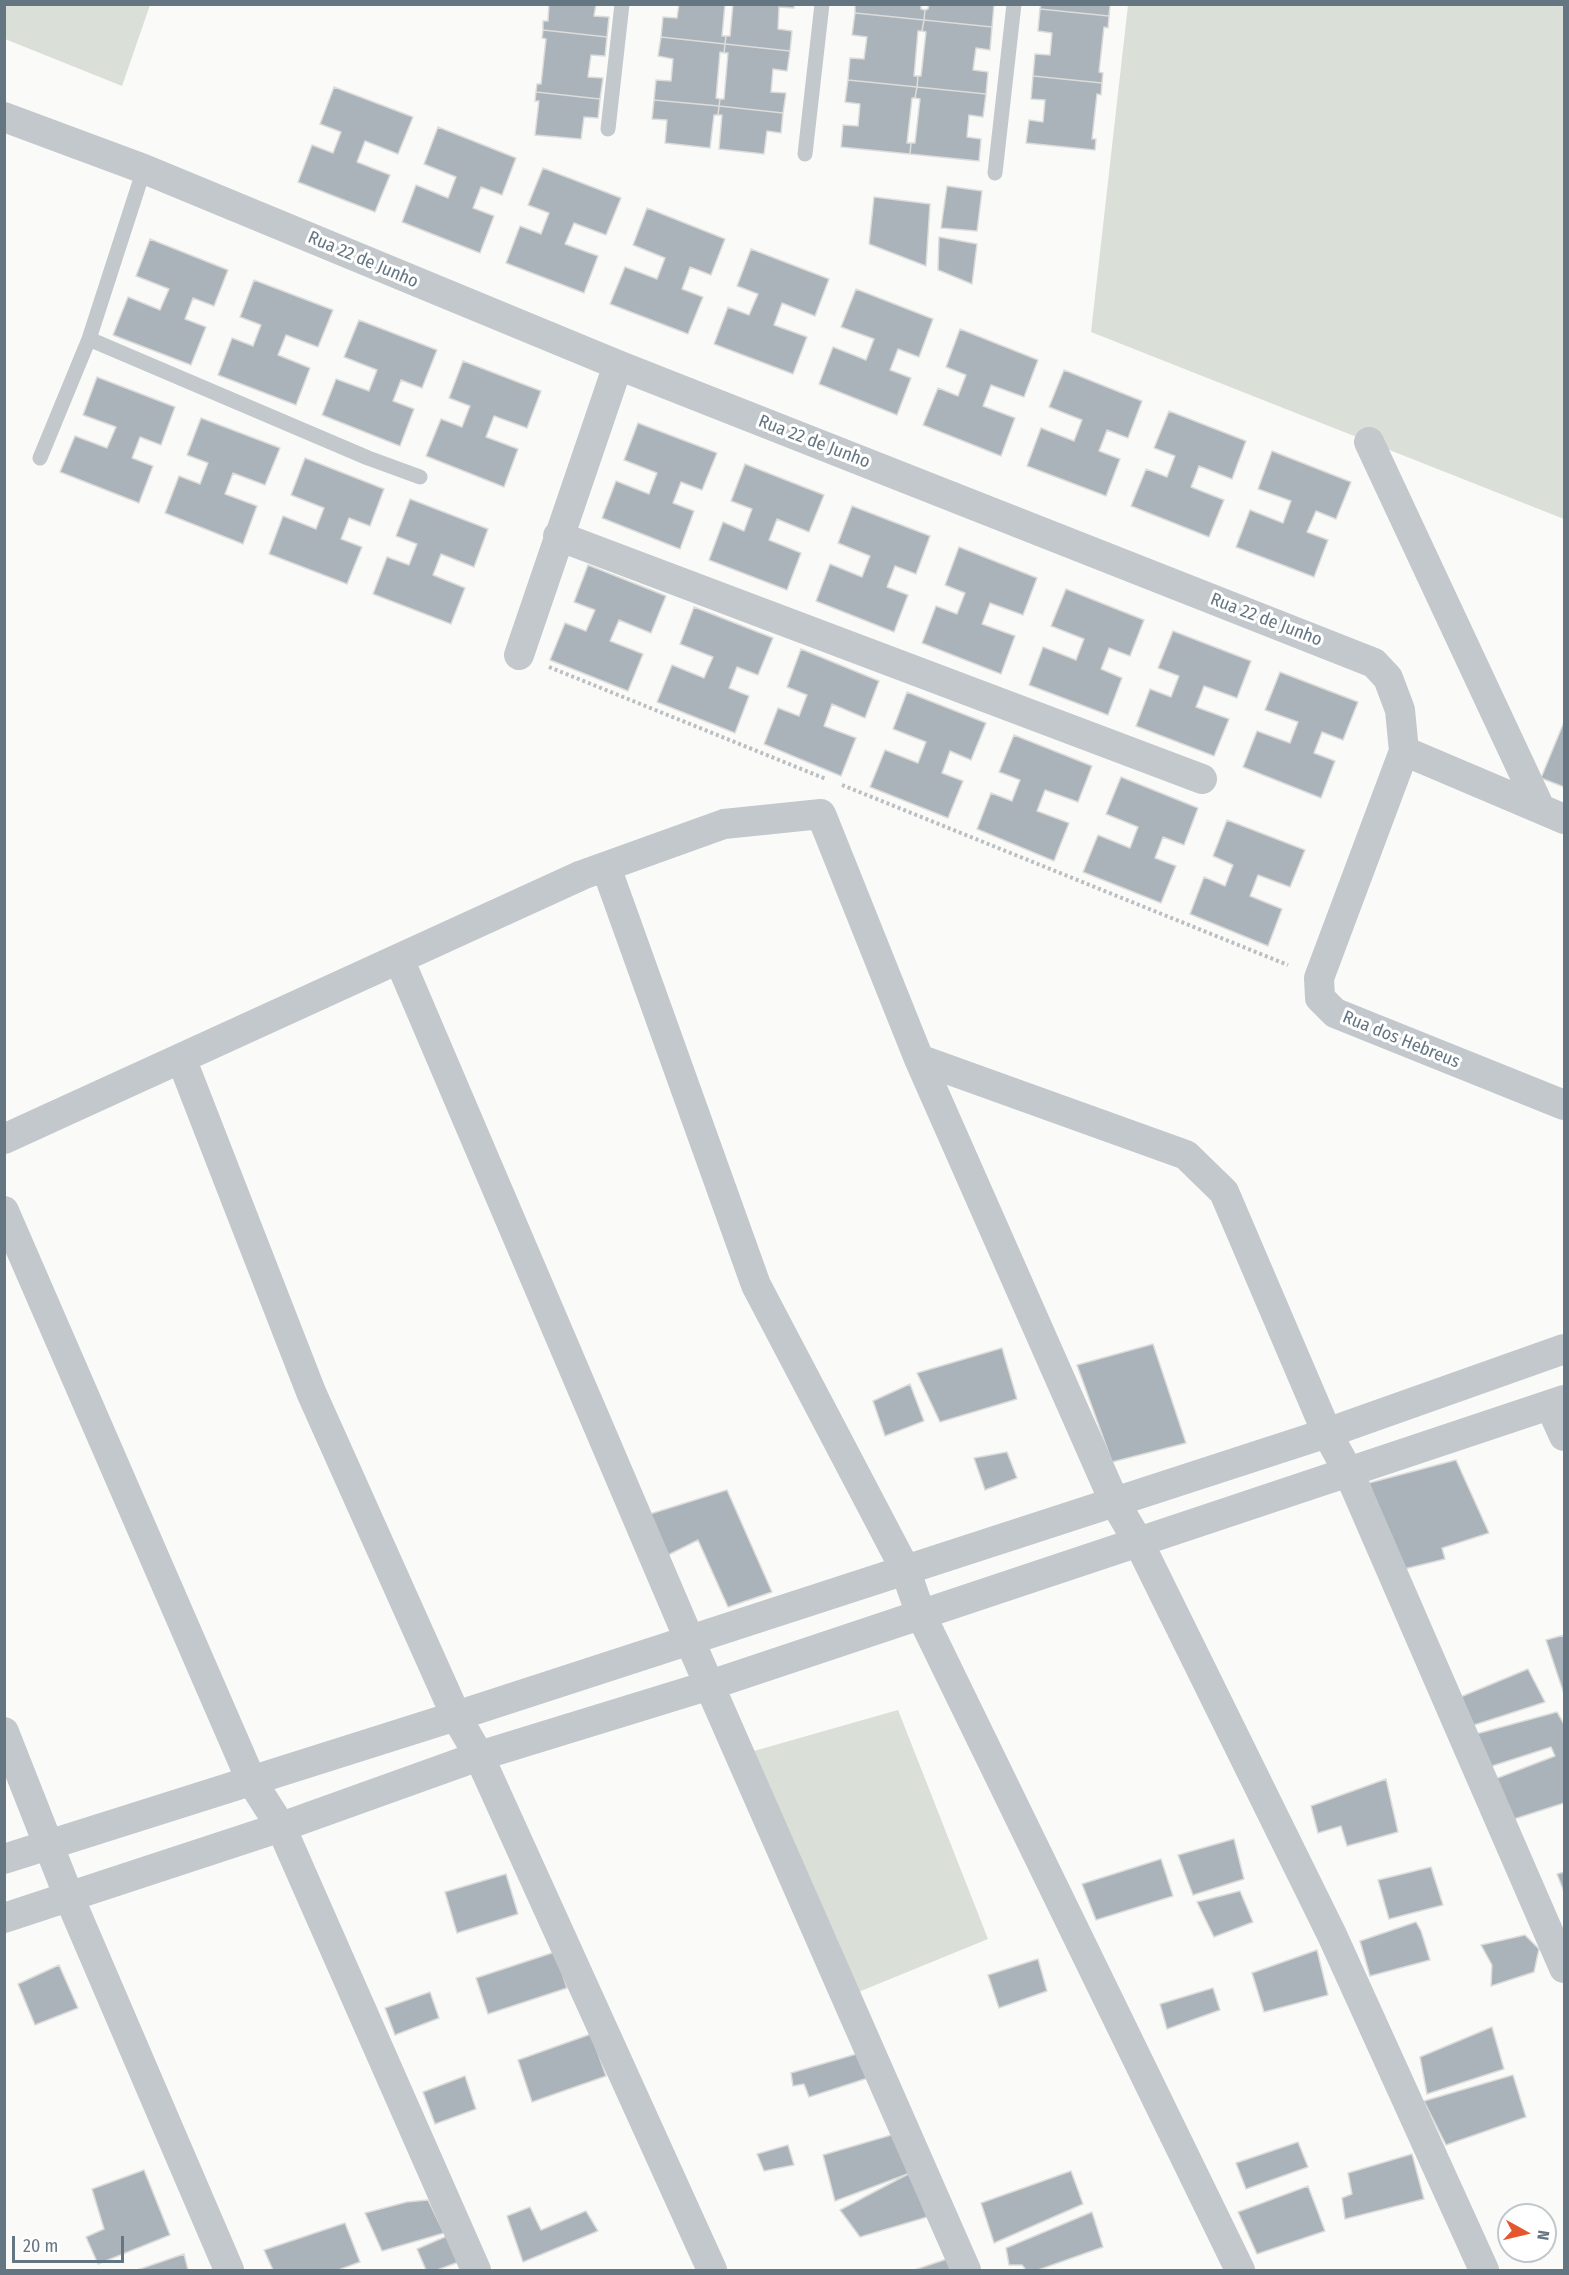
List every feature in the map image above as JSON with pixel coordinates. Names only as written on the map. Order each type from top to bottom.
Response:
[{"type":"street","name":"Rua 22 de Junho","points":[[4,117],[144,169],[618,365],[1374,663],[1388,678],[1400,710],[1404,751]]},
{"type":"street","points":[[519,655],[618,365]]},
{"type":"street","points":[[1370,442],[1552,814]]},
{"type":"street","points":[[558,536],[1202,779]]},
{"type":"street","points":[[1319,978],[1404,751],[1552,814]]},
{"type":"street","points":[[4,1139],[582,875],[724,824],[821,814],[919,1059],[1113,1502],[1139,1543],[1332,1935],[1484,2271]]},
{"type":"street","points":[[606,867],[756,1285],[905,1569],[921,1614],[1240,2271]]},
{"type":"street","points":[[399,959],[689,1639],[966,2271]]},
{"type":"street","name":"Rua dos Hebreus","points":[[1319,978],[1320,998],[1335,1013],[1564,1105]]},
{"type":"street","points":[[182,1058],[311,1392],[456,1716],[479,1756],[712,2271]]},
{"type":"street","points":[[919,1059],[1186,1155],[1224,1192],[1327,1432],[1349,1473],[1564,1968]]},
{"type":"street","points":[[4,1211],[251,1780],[281,1827],[476,2271]]},
{"type":"street","points":[[4,1859],[456,1716],[1113,1502],[1327,1432],[1564,1349]]},
{"type":"street","points":[[4,1918],[281,1827],[479,1756],[710,1685],[1557,1403],[1564,1436]]},
{"type":"street","points":[[4,1732],[69,1897],[228,2271]]},
{"type":"lane","points":[[608,129],[622,4]]},
{"type":"lane","points":[[805,154],[822,4]]},
{"type":"lane","points":[[995,173],[1014,4]]},
{"type":"lane","points":[[40,458],[88,339],[144,169]]},
{"type":"lane","points":[[88,339],[368,458],[420,477]]},
{"type":"path","points":[[519,655],[830,780]]},
{"type":"path","points":[[841,785],[1319,978]]},
{"type":"shaded area","points":[[4,5],[150,5],[122,86],[5,39]]},
{"type":"shaded area","points":[[1128,5],[1564,5],[1564,519],[1091,332]]},
{"type":"shaded area","points":[[898,1710],[988,1939],[856,1993],[754,1751]]},
{"type":"building","points":[[549,4],[596,4],[594,16],[609,17],[607,37],[543,30],[543,21],[548,21]]},
{"type":"building","points":[[679,4],[725,4],[722,36],[726,36],[725,44],[661,37],[663,17],[677,18]]},
{"type":"building","points":[[733,4],[794,4],[794,8],[779,7],[778,29],[792,31],[790,51],[725,44],[726,36],[730,36]]},
{"type":"building","points":[[855,4],[921,4],[921,9],[925,10],[924,20],[855,13]]},
{"type":"building","points":[[929,4],[994,5],[992,27],[924,20],[925,10],[928,9]]},
{"type":"building","points":[[1041,4],[1107,4],[1110,6],[1109,16],[1040,9]]},
{"type":"building","points":[[1040,9],[1109,16],[1108,28],[1104,27],[1099,72],[1103,73],[1102,83],[1033,76],[1035,54],[1050,55],[1052,33],[1038,31]]},
{"type":"building","points":[[855,13],[924,20],[922,31],[918,31],[914,76],[918,76],[917,87],[848,80],[850,58],[864,59],[867,37],[852,35]]},
{"type":"building","points":[[924,20],[992,27],[990,50],[976,48],[973,70],[988,72],[986,94],[917,87],[918,76],[921,76],[926,32],[922,31]]},
{"type":"building","points":[[543,30],[607,37],[605,56],[591,55],[588,77],[603,78],[600,99],[536,92],[537,84],[541,84],[546,39],[542,38]]},
{"type":"building","points":[[661,37],[725,44],[724,53],[720,52],[716,98],[720,99],[719,106],[654,100],[656,80],[671,81],[673,59],[658,56]]},
{"type":"building","points":[[725,44],[790,51],[787,71],[773,69],[771,92],[786,93],[783,113],[719,106],[720,99],[724,99],[728,53],[724,53]]},
{"type":"building","points":[[1033,76],[1102,83],[1101,95],[1097,94],[1092,139],[1096,139],[1095,150],[1026,143],[1029,120],[1043,122],[1045,100],[1031,99]]},
{"type":"building","points":[[848,80],[917,87],[915,98],[912,98],[907,143],[911,143],[910,154],[841,147],[843,125],[858,126],[860,104],[845,102]]},
{"type":"building","points":[[334,87],[413,117],[398,154],[365,141],[357,162],[390,175],[375,212],[298,182],[312,145],[333,153],[341,132],[320,124]]},
{"type":"building","points":[[917,87],[986,94],[983,117],[969,115],[967,137],[981,139],[979,161],[910,154],[911,143],[915,143],[920,99],[915,98]]},
{"type":"building","points":[[536,92],[600,99],[598,118],[584,117],[581,139],[535,135],[539,101],[535,101]]},
{"type":"building","points":[[654,100],[719,106],[718,115],[714,115],[710,148],[665,143],[667,120],[652,119]]},
{"type":"building","points":[[719,106],[783,113],[781,133],[767,131],[764,154],[719,149],[722,115],[718,115]]},
{"type":"building","points":[[438,127],[516,158],[502,195],[481,187],[473,208],[494,216],[480,253],[402,222],[416,185],[448,198],[456,177],[424,164]]},
{"type":"building","points":[[543,168],[621,198],[606,235],[574,223],[565,244],[598,256],[584,293],[506,263],[520,226],[541,234],[549,213],[528,205]]},
{"type":"building","points":[[947,186],[982,191],[977,231],[941,228]]},
{"type":"building","points":[[874,197],[930,204],[926,266],[869,244]]},
{"type":"building","points":[[647,208],[725,239],[711,275],[690,267],[682,289],[703,297],[688,334],[610,304],[625,267],[657,279],[665,258],[633,245]]},
{"type":"building","points":[[939,237],[977,244],[972,284],[938,270]]},
{"type":"building","points":[[150,239],[228,270],[214,306],[193,298],[185,319],[206,327],[191,365],[113,335],[128,297],[160,310],[169,289],[136,276]]},
{"type":"building","points":[[751,249],[829,279],[815,316],[782,303],[774,325],[807,337],[793,374],[714,344],[728,307],[749,315],[758,294],[737,286]]},
{"type":"building","points":[[254,280],[333,310],[318,347],[286,335],[278,355],[310,368],[296,405],[218,375],[232,338],[253,346],[261,325],[240,317]]},
{"type":"building","points":[[856,289],[933,319],[919,357],[898,349],[890,370],[911,378],[897,415],[819,384],[833,347],[866,360],[874,339],[841,327]]},
{"type":"building","points":[[359,320],[437,350],[422,388],[401,380],[393,401],[414,409],[400,446],[322,415],[336,379],[369,391],[377,370],[344,357]]},
{"type":"building","points":[[960,329],[1038,360],[1024,397],[991,385],[983,406],[1015,418],[1001,456],[923,425],[938,388],[958,396],[966,375],[946,367]]},
{"type":"building","points":[[463,361],[541,391],[527,428],[494,416],[486,437],[518,449],[504,487],[426,456],[441,419],[462,427],[470,406],[449,398]]},
{"type":"building","points":[[1064,370],[1142,401],[1128,438],[1107,430],[1099,451],[1120,459],[1106,496],[1027,466],[1041,428],[1074,441],[1082,420],[1049,407]]},
{"type":"building","points":[[97,377],[175,407],[161,445],[140,437],[132,458],[153,466],[139,503],[60,472],[75,436],[107,448],[116,427],[83,415]]},
{"type":"building","points":[[1169,411],[1246,441],[1232,479],[1199,466],[1191,487],[1224,500],[1209,537],[1131,506],[1146,469],[1167,477],[1175,456],[1154,448]]},
{"type":"building","points":[[201,418],[280,448],[265,485],[233,473],[225,494],[257,506],[243,544],[165,513],[179,476],[200,484],[208,463],[187,455]]},
{"type":"building","points":[[638,423],[717,453],[702,490],[681,482],[673,503],[694,511],[680,549],[602,518],[616,481],[649,494],[657,473],[624,460]]},
{"type":"building","points":[[1272,451],[1351,482],[1336,519],[1316,511],[1307,532],[1328,540],[1314,577],[1236,547],[1250,510],[1283,523],[1291,501],[1258,489]]},
{"type":"building","points":[[305,458],[384,489],[370,526],[349,518],[341,539],[362,547],[347,584],[269,554],[283,516],[316,529],[324,508],[291,495]]},
{"type":"building","points":[[745,464],[824,495],[809,532],[777,519],[769,540],[801,553],[787,590],[709,560],[723,522],[744,531],[752,509],[731,501]]},
{"type":"building","points":[[410,499],[488,529],[474,567],[441,554],[433,575],[465,588],[451,624],[373,594],[387,557],[409,565],[417,544],[396,536]]},
{"type":"building","points":[[852,506],[930,536],[916,574],[895,566],[887,587],[908,595],[894,632],[816,601],[830,564],[862,577],[870,556],[838,543]]},
{"type":"building","points":[[959,547],[1037,578],[1023,615],[990,603],[982,624],[1015,636],[1001,674],[922,643],[936,606],[957,614],[965,593],[945,585]]},
{"type":"building","points":[[588,565],[666,596],[651,633],[619,620],[610,641],[643,654],[628,691],[550,660],[565,623],[586,631],[595,610],[574,602]]},
{"type":"building","points":[[1066,589],[1144,620],[1130,656],[1109,648],[1101,669],[1122,678],[1108,715],[1029,685],[1043,647],[1076,660],[1084,639],[1051,626]]},
{"type":"building","points":[[694,607],[773,638],[758,675],[737,667],[729,688],[749,696],[735,733],[657,702],[672,665],[704,678],[713,657],[680,644]]},
{"type":"building","points":[[1173,631],[1251,661],[1237,698],[1204,686],[1196,707],[1229,719],[1214,756],[1136,726],[1150,689],[1171,697],[1179,676],[1158,668]]},
{"type":"building","points":[[801,649],[879,681],[865,718],[832,704],[824,726],[856,738],[841,776],[764,744],[778,708],[799,716],[807,695],[787,687]]},
{"type":"building","points":[[1280,672],[1358,702],[1343,740],[1322,732],[1314,753],[1335,761],[1321,798],[1243,767],[1257,731],[1290,743],[1298,722],[1265,710]]},
{"type":"building","points":[[907,692],[986,723],[971,760],[950,751],[942,773],[963,781],[948,818],[870,787],[885,750],[918,763],[926,742],[893,729]]},
{"type":"building","points":[[1564,722],[1564,787],[1541,778]]},
{"type":"building","points":[[1014,735],[1092,766],[1078,802],[1045,790],[1037,811],[1069,823],[1054,861],[977,829],[991,793],[1012,801],[1020,780],[999,772]]},
{"type":"building","points":[[1121,777],[1198,808],[1184,845],[1163,837],[1155,858],[1176,866],[1161,903],[1083,872],[1098,835],[1130,848],[1138,827],[1106,814]]},
{"type":"building","points":[[1227,820],[1305,850],[1290,887],[1258,875],[1250,896],[1282,909],[1268,946],[1190,914],[1204,877],[1225,886],[1233,865],[1213,856]]},
{"type":"building","points":[[1153,1344],[1186,1443],[1112,1462],[1077,1365]]},
{"type":"building","points":[[1002,1348],[1017,1399],[940,1422],[917,1373]]},
{"type":"building","points":[[910,1384],[924,1421],[885,1436],[873,1401]]},
{"type":"building","points":[[1007,1452],[1017,1478],[985,1490],[974,1458]]},
{"type":"building","points":[[1456,1460],[1489,1533],[1442,1548],[1445,1559],[1400,1570],[1369,1483]]},
{"type":"building","points":[[727,1490],[772,1592],[728,1607],[698,1540],[666,1556],[650,1514]]},
{"type":"building","points":[[1564,1635],[1564,1694],[1546,1640]]},
{"type":"building","points":[[1528,1669],[1545,1702],[1471,1726],[1458,1698]]},
{"type":"building","points":[[1557,1712],[1564,1724],[1564,1803],[1511,1820],[1495,1779],[1555,1756],[1551,1747],[1489,1767],[1476,1734]]},
{"type":"building","points":[[1386,1779],[1398,1832],[1347,1846],[1341,1826],[1318,1833],[1311,1806]]},
{"type":"building","points":[[1234,1839],[1244,1879],[1193,1895],[1178,1855]]},
{"type":"building","points":[[1161,1859],[1173,1896],[1096,1920],[1082,1884]]},
{"type":"building","points":[[1431,1867],[1443,1905],[1389,1919],[1378,1880]]},
{"type":"building","points":[[1564,1872],[1564,1892],[1557,1874]]},
{"type":"building","points":[[506,1874],[518,1914],[457,1933],[445,1892]]},
{"type":"building","points":[[1240,1891],[1253,1922],[1214,1937],[1197,1902]]},
{"type":"building","points":[[1416,1922],[1430,1960],[1370,1976],[1360,1941]]},
{"type":"building","points":[[1525,1935],[1539,1949],[1534,1972],[1491,1986],[1492,1965],[1481,1945]]},
{"type":"building","points":[[1317,1950],[1328,1995],[1264,2012],[1252,1973]]},
{"type":"building","points":[[555,1952],[567,1988],[488,2014],[476,1978]]},
{"type":"building","points":[[1038,1959],[1047,1991],[999,2008],[988,1975]]},
{"type":"building","points":[[59,1965],[78,2008],[35,2025],[18,1984]]},
{"type":"building","points":[[1213,1988],[1220,2010],[1167,2029],[1160,2004]]},
{"type":"building","points":[[430,1992],[439,2018],[395,2035],[385,2008]]},
{"type":"building","points":[[1492,2027],[1504,2069],[1427,2094],[1420,2057]]},
{"type":"building","points":[[591,2034],[606,2076],[532,2102],[518,2060]]},
{"type":"building","points":[[860,2053],[871,2077],[809,2097],[804,2084],[793,2086],[791,2073]]},
{"type":"building","points":[[1513,2075],[1526,2117],[1446,2145],[1424,2101]]},
{"type":"building","points":[[465,2076],[476,2109],[435,2124],[423,2092]]},
{"type":"building","points":[[905,2131],[910,2173],[835,2201],[823,2155]]},
{"type":"building","points":[[1298,2142],[1308,2167],[1246,2189],[1236,2163]]},
{"type":"building","points":[[788,2145],[794,2165],[764,2171],[757,2154]]},
{"type":"building","points":[[1412,2154],[1424,2199],[1345,2219],[1342,2198],[1352,2194],[1348,2173]]},
{"type":"building","points":[[144,2170],[170,2235],[98,2264],[86,2237],[104,2229],[92,2189]]},
{"type":"building","points":[[1071,2171],[1083,2204],[994,2243],[981,2203]]},
{"type":"building","points":[[910,2173],[927,2217],[860,2237],[840,2210]]},
{"type":"building","points":[[1308,2186],[1325,2231],[1257,2254],[1238,2212]]},
{"type":"building","points":[[428,2200],[444,2233],[382,2251],[365,2213],[407,2202]]},
{"type":"building","points":[[530,2207],[541,2230],[586,2211],[598,2231],[523,2262],[507,2216]]},
{"type":"building","points":[[1092,2212],[1103,2247],[1038,2270],[1026,2270],[1022,2265],[1009,2265],[1006,2248]]},
{"type":"building","points":[[345,2223],[360,2262],[338,2270],[273,2270],[264,2250]]},
{"type":"building","points":[[454,2233],[464,2260],[437,2270],[426,2270],[417,2249]]},
{"type":"building","points":[[184,2254],[188,2270],[137,2270]]},
{"type":"building","points":[[947,2259],[951,2270],[914,2270]]}]
